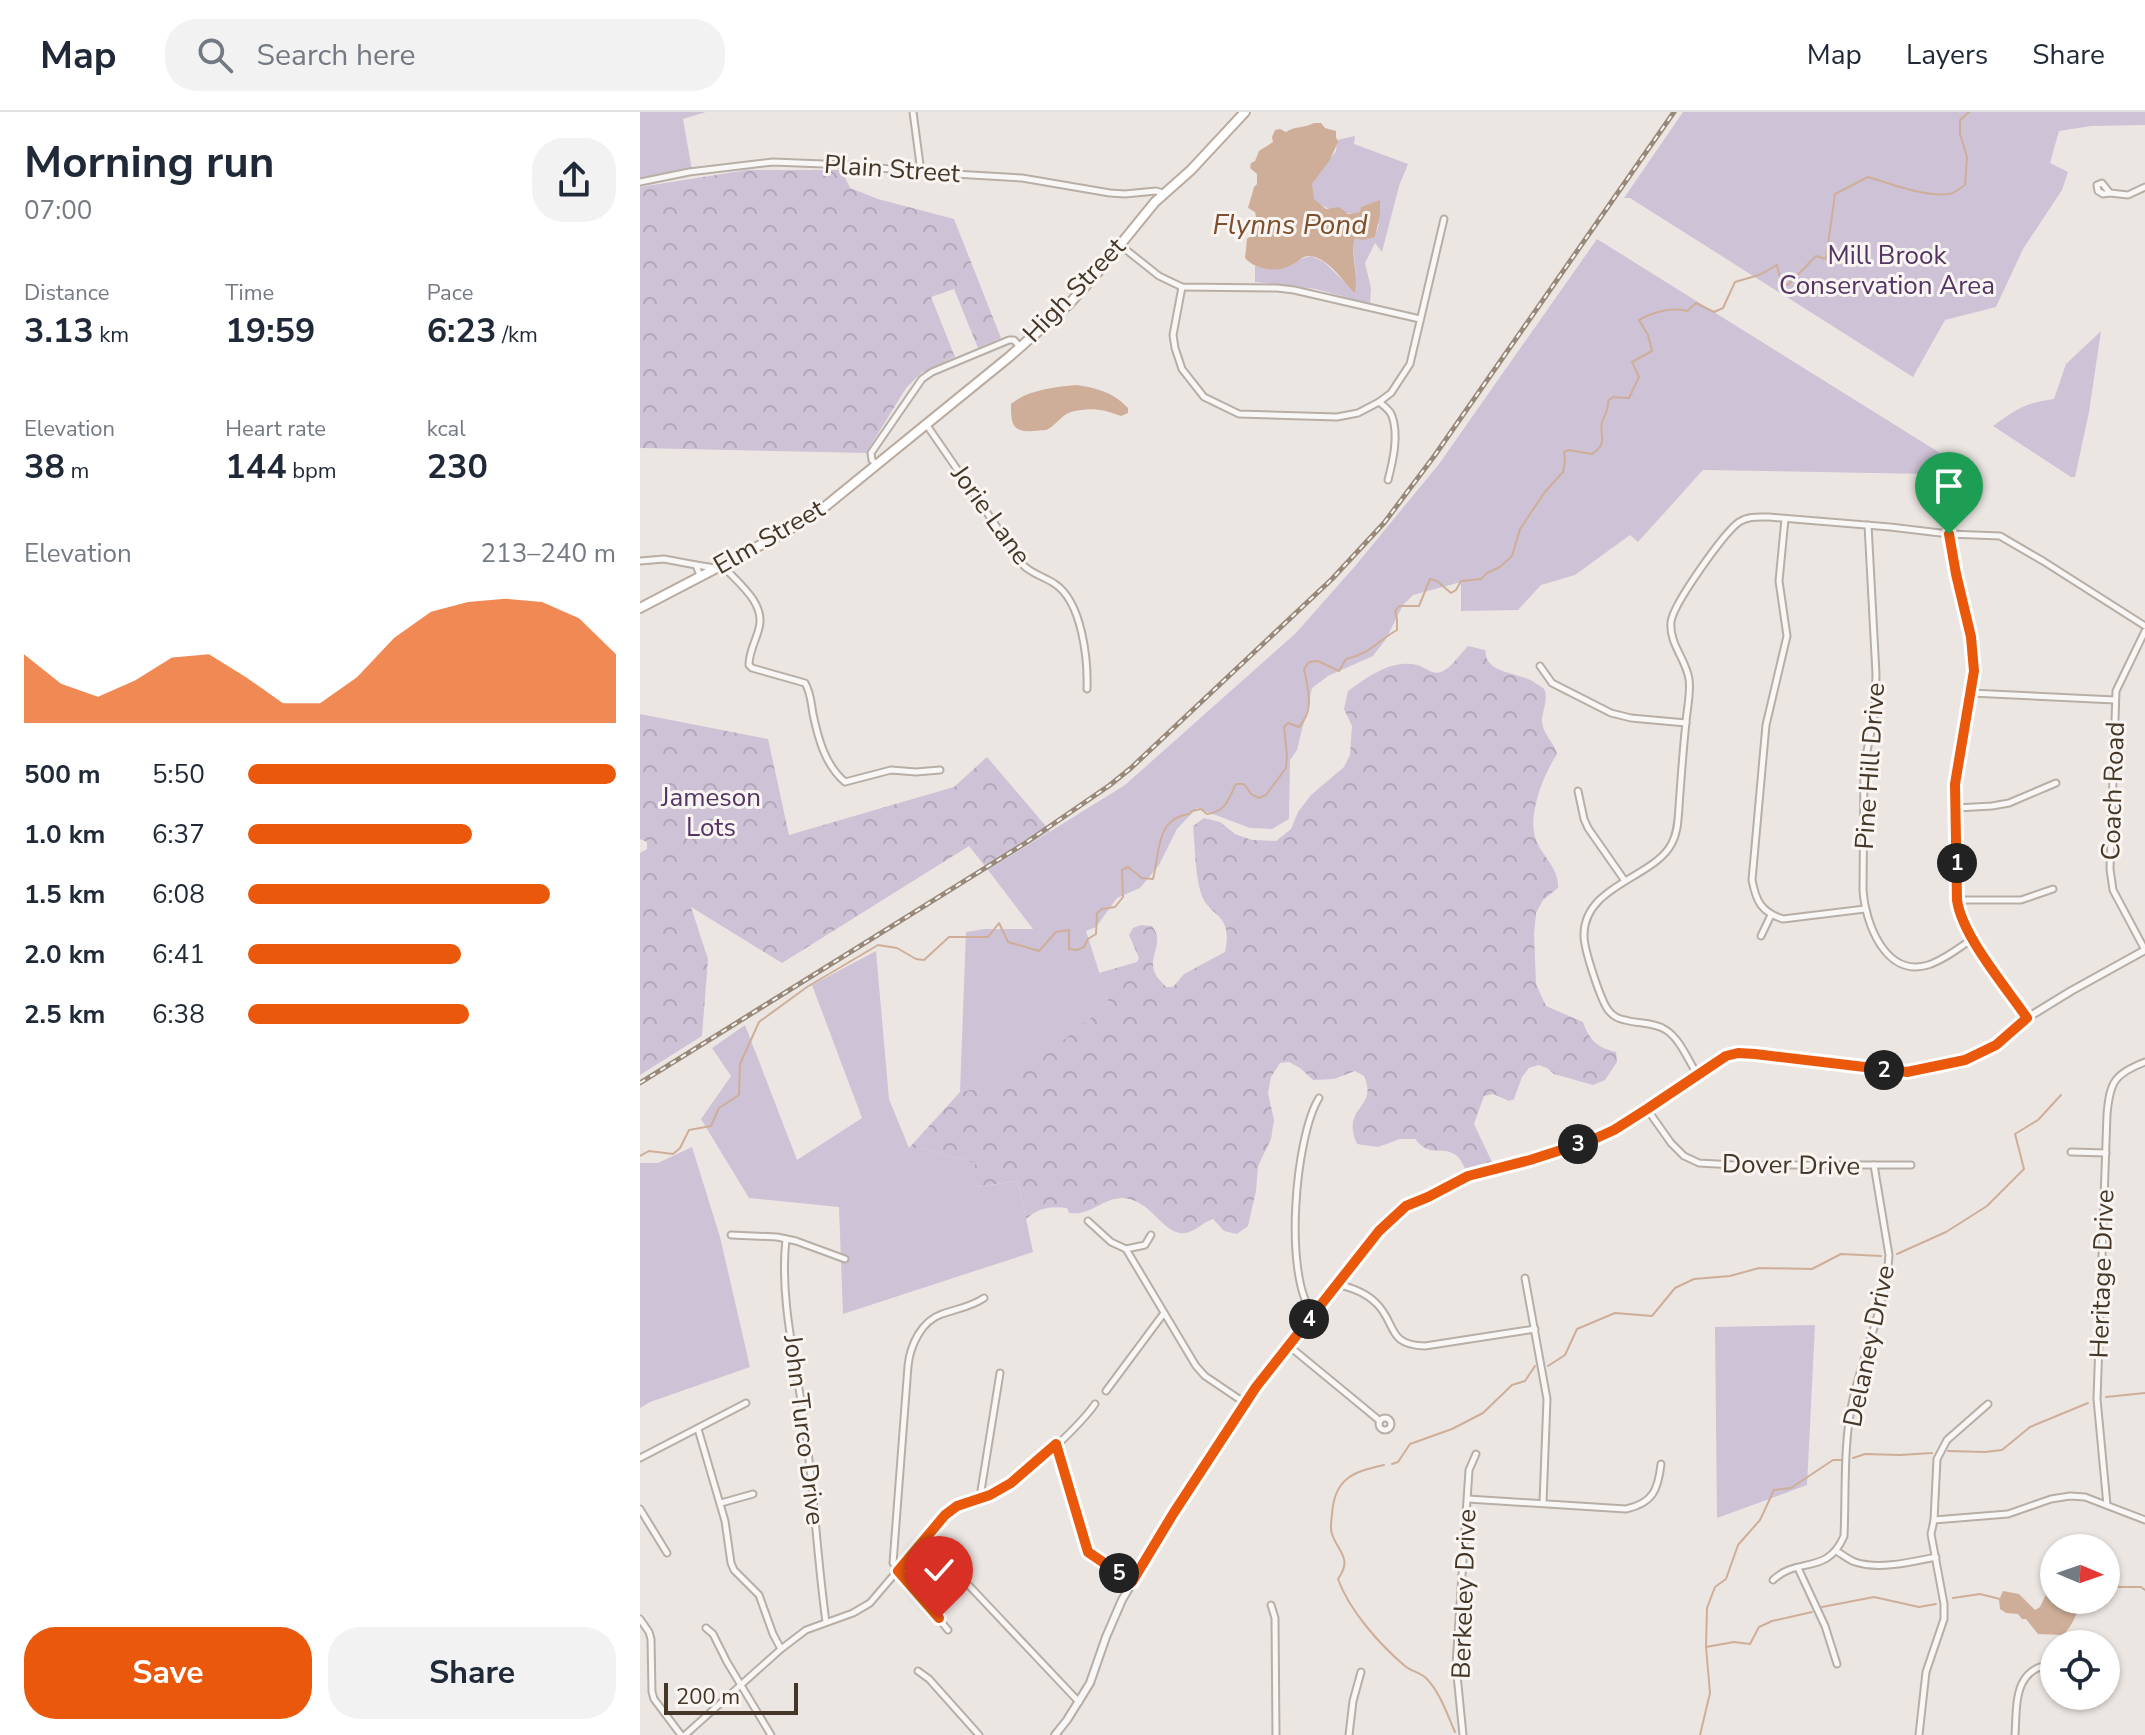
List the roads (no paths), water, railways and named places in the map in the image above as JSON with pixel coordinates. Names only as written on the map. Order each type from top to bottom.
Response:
[{"type":"main road","name":"High Street","points":[[889,453],[1069,304],[1163,193],[1191,170],[1245,112]]},
{"type":"main road","name":"Elm Street","points":[[640,608],[816,514],[889,453]]},
{"type":"street","points":[[913,112],[921,172]]},
{"type":"street","name":"Plain Street","points":[[640,182],[689,172],[773,162],[1022,178],[1110,193],[1163,193]]},
{"type":"street","points":[[2110,193],[2128,195],[2145,187]]},
{"type":"street","points":[[1143,191],[1155,202]]},
{"type":"street","points":[[1182,287],[1173,335],[1178,360],[1204,397],[1239,414],[1337,417],[1358,413],[1379,402],[1395,387],[1410,364],[1444,219]]},
{"type":"street","points":[[1119,244],[1159,276],[1182,287],[1294,290],[1420,319]]},
{"type":"street","points":[[876,464],[871,453],[922,379],[1009,340],[1014,340],[1020,347]]},
{"type":"street","points":[[1379,402],[1391,412],[1394,426],[1394,452],[1388,480]]},
{"type":"street","name":"Jorie Lane","points":[[926,423],[1023,565],[1057,585],[1067,595],[1077,615],[1082,637],[1087,689]]},
{"type":"street","points":[[1697,1074],[1669,1031],[1660,1026],[1625,1021],[1610,1012],[1603,1002],[1585,946],[1585,926],[1593,907],[1660,857],[1672,842],[1678,817],[1689,679],[1672,635],[1671,619],[1674,610],[1736,524],[1757,517],[2000,536],[2145,628]]},
{"type":"street","points":[[1785,519],[1779,581],[1787,636],[1766,725],[1752,880],[1759,904],[1771,915],[1783,919],[1865,909]]},
{"type":"street","name":"Pine Hill Drive","points":[[1868,525],[1876,674],[1875,711],[1864,766],[1865,909],[1882,947],[1889,955],[1907,965],[1925,966],[1972,939]]},
{"type":"street","points":[[1949,534],[1973,654],[1971,693],[1955,784],[1959,915],[2027,1018]]},
{"type":"street","points":[[640,561],[664,559],[719,567],[748,594],[759,609],[760,627],[749,665],[805,683],[821,743],[831,766],[845,782],[891,770],[940,770]]},
{"type":"street","points":[[696,565],[700,576]]},
{"type":"street","name":"Coach Road","points":[[2145,628],[2120,681],[2115,700],[2111,878],[2113,890],[2145,950]]},
{"type":"street","points":[[1540,666],[1552,683],[1611,713],[1686,723]]},
{"type":"street","points":[[1971,693],[2115,700]]},
{"type":"street","points":[[1956,808],[2009,803],[2056,783]]},
{"type":"street","points":[[1578,791],[1588,828],[1625,881]]},
{"type":"street","points":[[1957,900],[2021,900],[2053,889]]},
{"type":"street","points":[[1761,936],[1771,915]]},
{"type":"street","points":[[1055,1735],[1090,1683],[1107,1634],[1132,1582],[1245,1403],[1379,1231],[1406,1206],[1468,1176],[1530,1160],[1614,1130],[1726,1056],[1738,1053],[1896,1072],[1965,1060],[1996,1045],[2027,1018],[2145,950]]},
{"type":"street","name":"Heritage Drive","points":[[2107,1505],[2097,1399],[2109,1090],[2120,1074],[2145,1062]]},
{"type":"street","points":[[1313,1314],[1308,1308],[1299,1274],[1294,1207],[1306,1130],[1319,1098]]},
{"type":"street","name":"Dover Drive","points":[[1647,1109],[1671,1143],[1684,1156],[1699,1163],[1911,1165]]},
{"type":"street","points":[[2071,1152],[2106,1153]]},
{"type":"street","name":"Delaney Drive","points":[[1838,1552],[1844,1536],[1849,1418],[1859,1374],[1883,1299],[1888,1270],[1889,1255],[1874,1165]]},
{"type":"street","points":[[1088,1221],[1111,1242],[1126,1249],[1196,1366],[1205,1376],[1245,1403]]},
{"type":"street","points":[[731,1235],[786,1239],[845,1259]]},
{"type":"street","points":[[1126,1249],[1145,1245],[1151,1235]]},
{"type":"street","name":"John Turco Drive","points":[[786,1239],[786,1288],[806,1431],[826,1622]]},
{"type":"street","points":[[1525,1278],[1547,1399],[1543,1503]]},
{"type":"street","points":[[1336,1284],[1351,1287],[1375,1302],[1398,1339],[1412,1345],[1425,1346],[1535,1329]]},
{"type":"street","points":[[948,1630],[893,1561],[911,1347],[928,1322],[936,1316],[984,1298]]},
{"type":"street","points":[[1106,1391],[1164,1313]]},
{"type":"street","points":[[1289,1346],[1380,1421]]},
{"type":"street","points":[[980,1497],[1000,1373]]},
{"type":"street","points":[[640,1458],[746,1403]]},
{"type":"street","points":[[640,1619],[651,1639],[654,1699],[683,1735],[810,1627],[853,1613],[870,1603],[945,1515],[957,1506],[990,1495],[1011,1483],[1082,1422],[1095,1404]]},
{"type":"street","points":[[1919,1735],[1926,1672],[1944,1619],[1931,1534],[1937,1459],[1947,1440],[1988,1404]]},
{"type":"street","points":[[698,1429],[721,1503],[731,1563],[759,1595],[781,1649]]},
{"type":"street","points":[[1056,1444],[1088,1552],[1132,1582]]},
{"type":"street","name":"Berkeley Drive","points":[[1463,1735],[1456,1665],[1469,1470],[1476,1454]]},
{"type":"street","points":[[1468,1499],[1626,1509],[1637,1507],[1652,1495],[1658,1484],[1661,1464]]},
{"type":"street","points":[[721,1503],[753,1494]]},
{"type":"street","points":[[1934,1520],[2008,1514],[2051,1499],[2070,1496],[2085,1497],[2145,1520]]},
{"type":"street","points":[[640,1509],[667,1553]]},
{"type":"street","points":[[925,1539],[1079,1702]]},
{"type":"street","points":[[1773,1580],[1780,1573],[1819,1562],[1838,1552],[1850,1560],[1880,1565],[1936,1557]]},
{"type":"street","points":[[1798,1568],[1825,1626],[1837,1664]]},
{"type":"street","points":[[1271,1605],[1275,1618],[1276,1735]]},
{"type":"street","points":[[706,1628],[713,1634],[771,1735]]},
{"type":"street","points":[[2015,1735],[2021,1683],[2030,1671],[2040,1668]]},
{"type":"street","points":[[640,1671],[651,1670]]},
{"type":"street","points":[[918,1671],[929,1679],[979,1735]]},
{"type":"street","points":[[1349,1735],[1353,1701],[1361,1672]]},
{"type":"water","name":"Flynns Pond","points":[[1314,123],[1336,131],[1338,142],[1330,160],[1312,184],[1314,199],[1326,209],[1339,207],[1348,214],[1360,212],[1361,207],[1380,200],[1375,237],[1355,238],[1355,293],[1329,265],[1317,258],[1305,256],[1287,267],[1274,269],[1255,266],[1245,258],[1247,239],[1256,224],[1255,212],[1248,208],[1257,184],[1257,174],[1250,168],[1251,163],[1259,151],[1273,142],[1275,130],[1286,132]]},
{"type":"water","points":[[1076,385],[1110,394],[1128,408],[1128,413],[1121,416],[1096,410],[1078,410],[1067,413],[1046,430],[1016,428],[1011,416],[1011,404],[1025,395],[1042,390]]},
{"type":"water","points":[[2003,1591],[2019,1594],[2035,1610],[2040,1607],[2040,1614],[2076,1614],[2067,1630],[2040,1630],[2038,1634],[2026,1619],[2000,1609],[1999,1600]]},
{"type":"waterway","points":[[640,1156],[649,1151],[673,1154],[680,1148],[689,1130],[711,1126],[719,1108],[739,1095],[740,1064],[759,1022],[807,987],[878,945],[897,948],[924,960],[949,937],[988,937],[999,923],[1008,942],[1039,951],[1056,932],[1069,930],[1069,949],[1084,947],[1088,939],[1096,934],[1097,913],[1115,907],[1123,897],[1122,870],[1128,867],[1142,878],[1153,879],[1161,839],[1170,823],[1192,811],[1201,809],[1207,814],[1218,811],[1226,804],[1236,784],[1244,784],[1251,794],[1259,798],[1266,795],[1286,768],[1284,727],[1288,723],[1299,727],[1307,713],[1309,699],[1304,669],[1309,662],[1318,661],[1339,671],[1346,659],[1367,651],[1397,630],[1395,611],[1399,606],[1419,606],[1430,579],[1451,593],[1461,581],[1481,579],[1512,556],[1520,529],[1544,493],[1563,472],[1564,452],[1592,454],[1597,450],[1602,443],[1602,422],[1608,401],[1613,397],[1629,398],[1639,377],[1632,362],[1652,351],[1648,335],[1639,320],[1662,311],[1687,311],[1696,303],[1714,312],[1723,308],[1735,282],[1759,275],[1777,265],[1782,286],[1789,284],[1816,256],[1826,259],[1835,194],[1868,177],[1929,194],[1949,194],[1965,185],[1967,157],[1960,134],[1960,120],[1969,112]]},
{"type":"waterway","points":[[1897,1254],[1946,1232],[1987,1206],[2024,1169],[2015,1134],[2038,1120],[2061,1095]]},
{"type":"waterway","points":[[1548,1366],[1565,1355],[1577,1329],[1615,1313],[1652,1316],[1675,1288],[1694,1279],[1730,1276],[1759,1268],[1812,1269],[1841,1254],[1881,1256]]},
{"type":"waterway","points":[[1392,1464],[1398,1462],[1410,1444],[1452,1429],[1483,1413],[1512,1385],[1525,1381],[1535,1366]]},
{"type":"waterway","points":[[2106,1397],[2145,1393]]},
{"type":"waterway","points":[[1948,1451],[2002,1450],[2030,1427],[2088,1403]]},
{"type":"waterway","points":[[1853,1458],[1865,1454],[1932,1453]]},
{"type":"waterway","points":[[1700,1735],[1710,1693],[1707,1608],[1715,1587],[1726,1579],[1738,1545],[1760,1520],[1774,1490],[1791,1488],[1833,1460],[1843,1460]]},
{"type":"waterway","points":[[1384,1465],[1354,1474],[1337,1493],[1331,1529],[1344,1560],[1338,1579],[1357,1615],[1376,1637],[1405,1666],[1424,1676],[1431,1684],[1455,1732]]},
{"type":"waterway","points":[[2120,1587],[2141,1587],[2145,1590]]},
{"type":"waterway","points":[[1953,1598],[1980,1594],[2000,1599]]},
{"type":"waterway","points":[[1822,1607],[1874,1597],[1919,1607],[1936,1604]]},
{"type":"waterway","points":[[1706,1647],[1734,1642],[1750,1644],[1759,1627],[1812,1612]]},
{"type":"railway","points":[[640,1083],[1027,842],[1131,768],[1332,579],[1384,523],[1435,455],[1674,112]]},
{"type":"park label","name":"Mill Brook Conservation Area","points":[[1887,270]]},
{"type":"park label","name":"Jameson Lots","points":[[711,812]]}]
